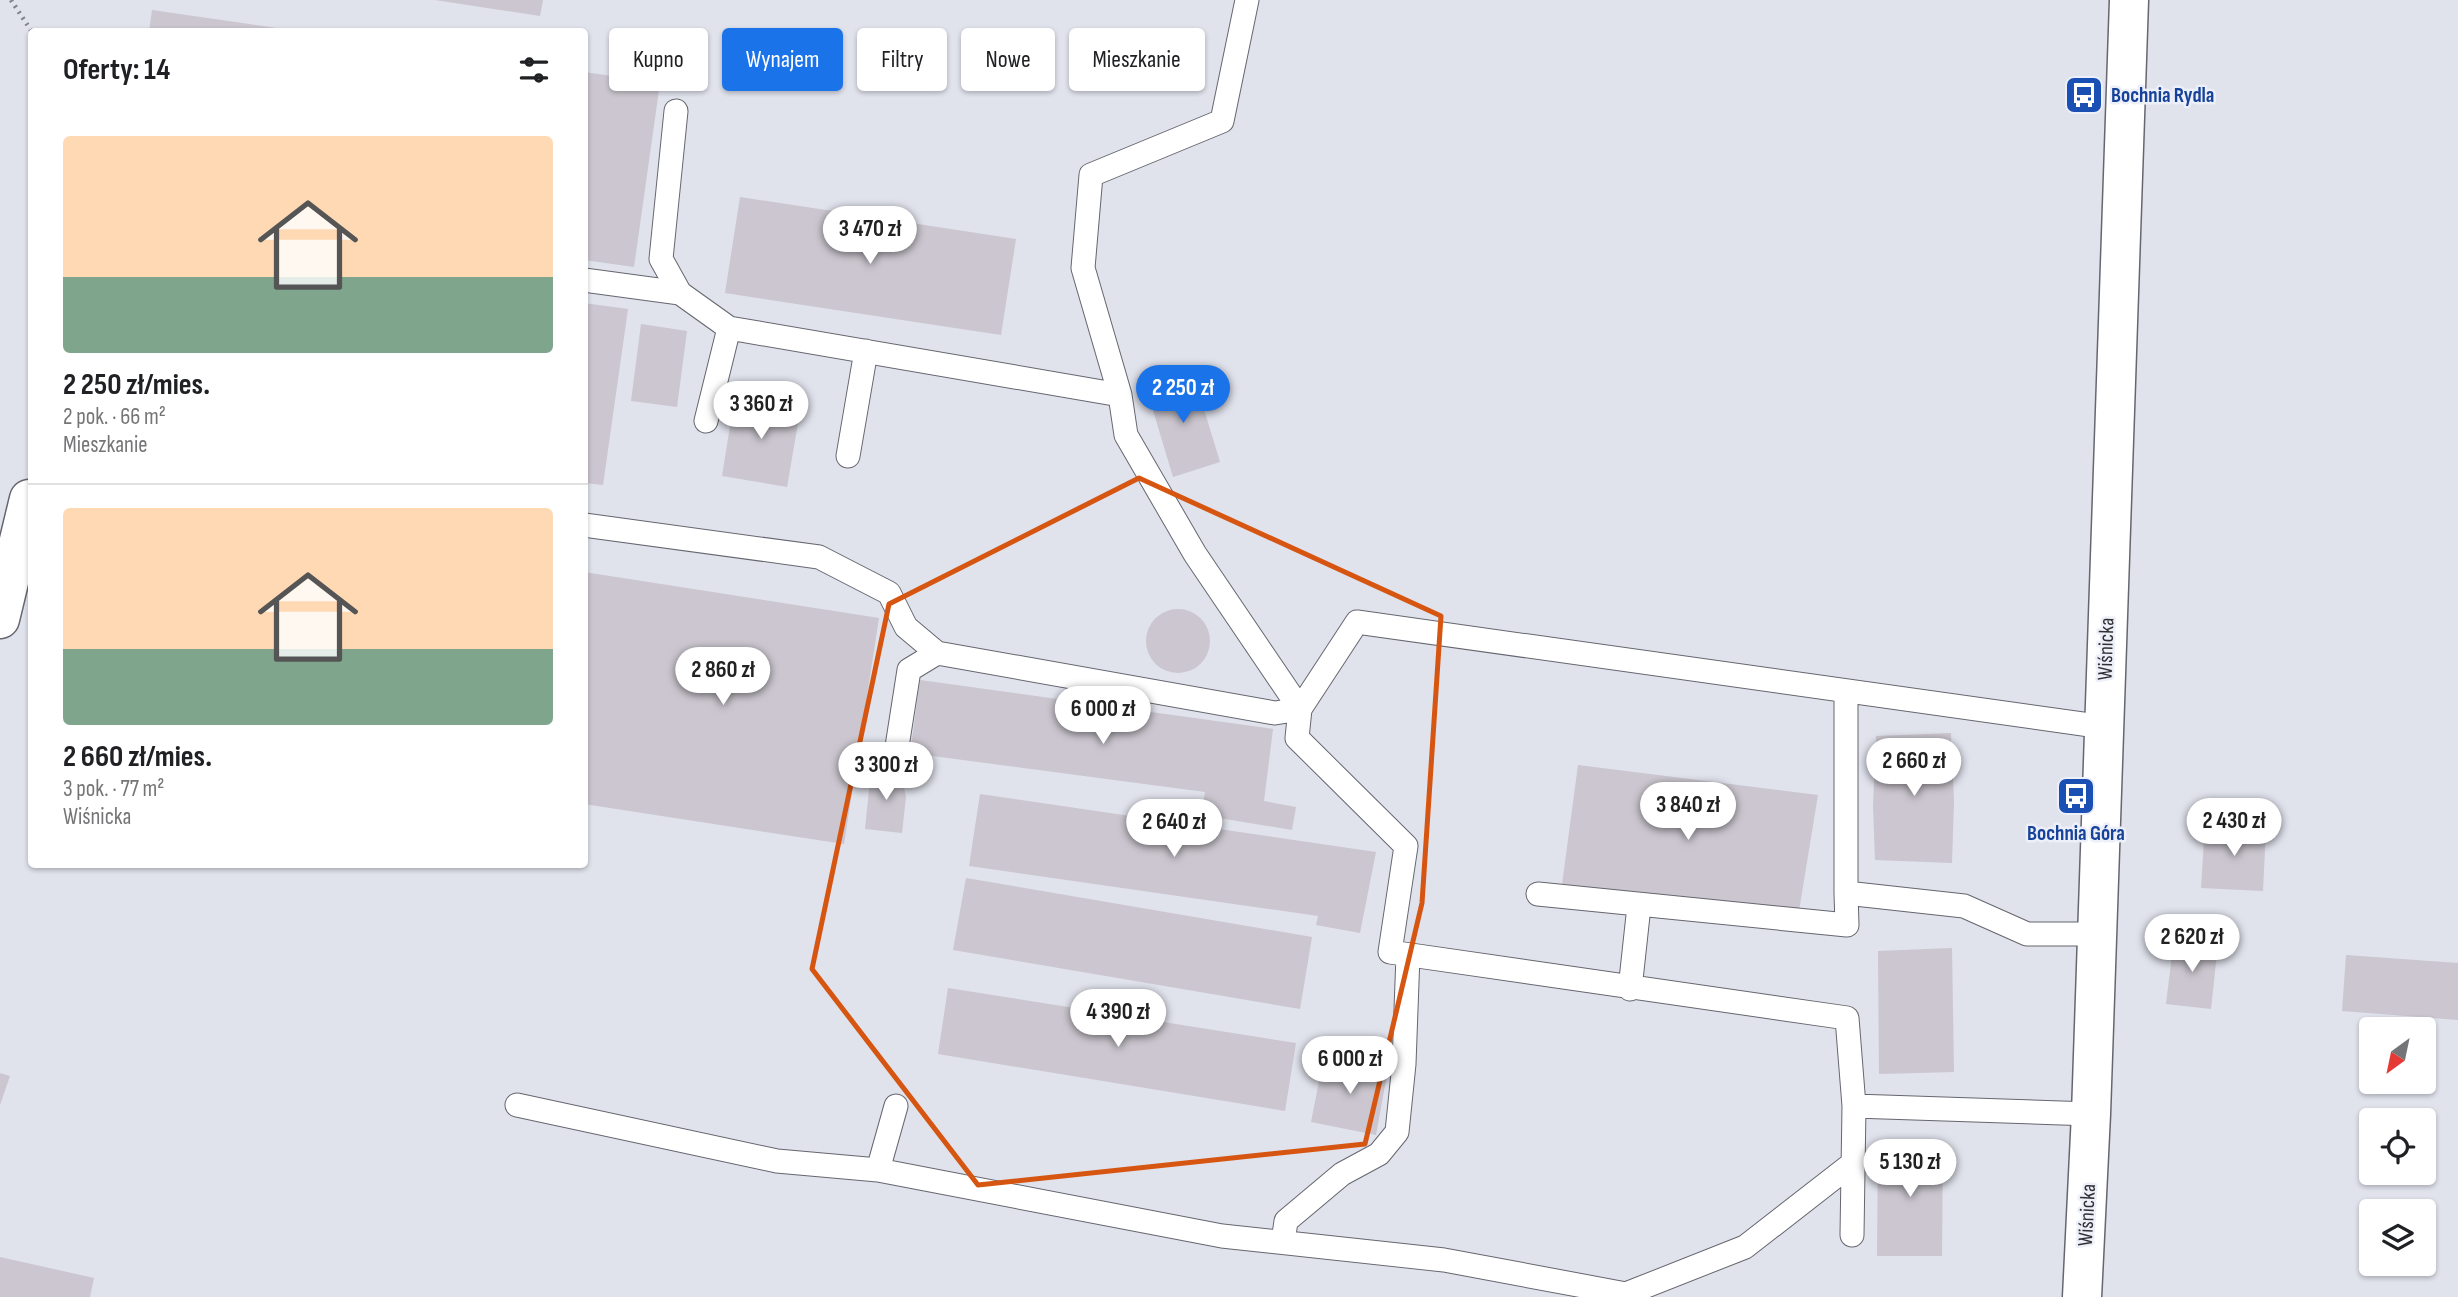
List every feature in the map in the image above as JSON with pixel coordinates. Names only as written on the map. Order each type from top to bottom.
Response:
[{"type":"main road","name":"Wiśnicka","points":[[2082,1297],[2091,1114],[2129,0]]},
{"type":"main road","points":[[0,619],[28,503]]},
{"type":"lane","points":[[1247,0],[1222,121],[1091,174],[1083,268],[1120,395],[1126,435],[1195,554],[1300,709]]},
{"type":"lane","points":[[676,111],[661,259],[680,293],[729,328],[1120,395]]},
{"type":"lane","points":[[588,280],[680,293]]},
{"type":"lane","points":[[706,421],[729,328]]},
{"type":"lane","points":[[848,456],[866,351]]},
{"type":"lane","points":[[588,526],[819,557],[889,593],[906,627],[937,653],[1275,713],[1300,709]]},
{"type":"lane","points":[[1852,1236],[1854,1106],[1847,1018],[1630,989],[1390,952],[1406,846],[1297,738],[1300,709],[1357,622],[2104,727]]},
{"type":"lane","points":[[896,753],[909,670],[937,653]]},
{"type":"lane","points":[[1538,894],[1847,925],[1846,691]]},
{"type":"lane","points":[[1846,893],[1964,906],[2027,934],[2097,934]]},
{"type":"lane","points":[[1630,989],[1639,906]]},
{"type":"lane","points":[[1283,1242],[1286,1221],[1342,1174],[1379,1154],[1397,1132],[1404,1065],[1408,955]]},
{"type":"lane","points":[[517,1105],[777,1161],[878,1170],[1222,1236],[1444,1260],[1626,1294],[1745,1247],[1853,1163]]},
{"type":"lane","points":[[878,1170],[896,1106]]},
{"type":"lane","points":[[1854,1106],[2091,1114]]},
{"type":"path","points":[[11,0],[29,28]]},
{"type":"highlighted area","points":[[1139,478],[1441,616],[1422,903],[1365,1144],[978,1185],[812,969],[889,604]]},
{"type":"building","points":[[435,0],[543,0],[540,16]]},
{"type":"building","points":[[152,10],[276,28],[150,28]]},
{"type":"building","points":[[588,73],[609,76],[609,91],[659,91],[634,267],[588,261]]},
{"type":"building","points":[[740,197],[1016,239],[1001,335],[725,293]]},
{"type":"building","points":[[588,304],[628,309],[603,485],[588,483]]},
{"type":"building","points":[[641,324],[687,331],[677,407],[631,401]]},
{"type":"building","points":[[1193,373],[1220,462],[1173,477],[1146,387]]},
{"type":"building","points":[[735,395],[801,406],[787,487],[722,476]]},
{"type":"building","points":[[588,573],[879,618],[844,844],[588,805]]},
{"type":"building","points":[[1172,609],[1184,609],[1201,618],[1208,629],[1208,653],[1201,664],[1184,673],[1172,673],[1160,668],[1151,659],[1146,647],[1146,635],[1151,623],[1160,614]]},
{"type":"building","points":[[920,680],[1273,729],[1264,801],[1296,807],[1292,830],[1201,815],[1205,792],[910,753]]},
{"type":"building","points":[[1951,733],[1954,801],[1952,863],[1875,860],[1873,806],[1876,736]]},
{"type":"building","points":[[1578,765],[1818,795],[1798,917],[1561,892]]},
{"type":"building","points":[[871,770],[901,773],[906,797],[902,833],[865,829]]},
{"type":"building","points":[[980,794],[1376,852],[1360,933],[1316,925],[1318,916],[969,866]]},
{"type":"building","points":[[2205,825],[2266,828],[2263,891],[2201,888]]},
{"type":"building","points":[[966,878],[1312,937],[1300,1009],[953,950]]},
{"type":"building","points":[[2174,938],[2218,944],[2211,1009],[2166,1004]]},
{"type":"building","points":[[1952,948],[1954,1072],[1879,1074],[1878,951]]},
{"type":"building","points":[[2346,955],[2458,963],[2458,1020],[2342,1011]]},
{"type":"building","points":[[948,988],[1296,1043],[1285,1111],[938,1054]]},
{"type":"building","points":[[1324,1056],[1388,1069],[1376,1135],[1311,1122]]},
{"type":"building","points":[[0,1073],[10,1076],[0,1105]]},
{"type":"building","points":[[1878,1142],[1943,1143],[1942,1256],[1877,1256]]},
{"type":"building","points":[[0,1257],[94,1278],[90,1297],[0,1297]]},
{"type":"place","name":"Bochnia Rydla","points":[[2084,95]]},
{"type":"place","name":"Bochnia Góra","points":[[2076,796]]}]
